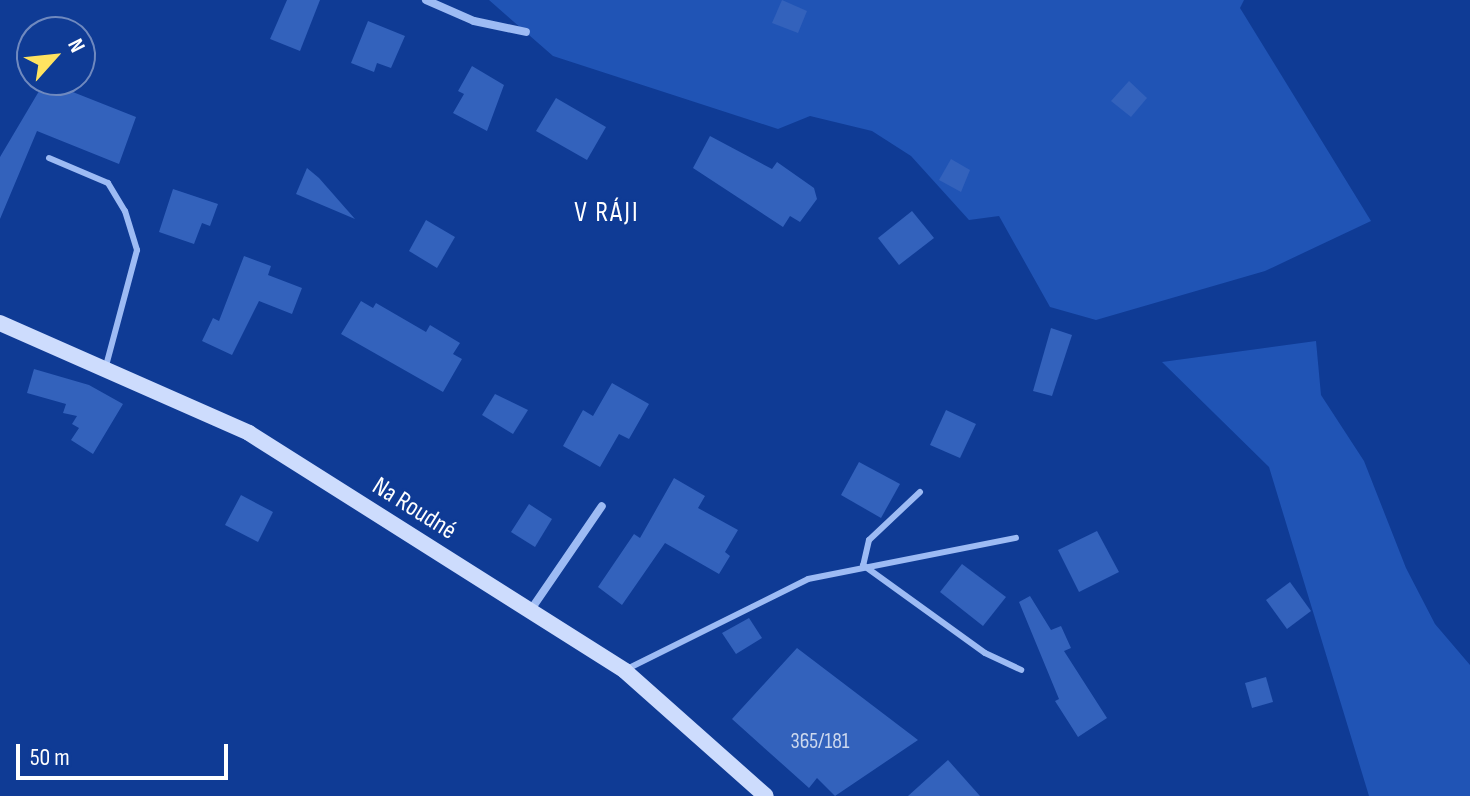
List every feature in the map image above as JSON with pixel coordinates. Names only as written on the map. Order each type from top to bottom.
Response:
[{"type":"street","points":[[426,0],[474,21],[526,32]]},
{"type":"street","name":"Na Roudné","points":[[0,323],[249,433],[625,671],[766,796]]},
{"type":"street","points":[[530,611],[602,506]]},
{"type":"lane","points":[[49,158],[108,183],[125,211],[137,250],[105,370]]},
{"type":"lane","points":[[863,565],[869,540],[920,492]]},
{"type":"lane","points":[[625,671],[808,579],[863,565],[1016,538]]},
{"type":"lane","points":[[863,565],[985,653],[1021,670]]},
{"type":"shaded area","points":[[489,0],[1244,0],[1240,8],[1371,221],[1265,271],[1096,320],[1050,307],[999,216],[969,220],[911,156],[872,131],[810,116],[778,129],[553,56]]},
{"type":"shaded area","points":[[1316,341],[1321,395],[1364,461],[1406,568],[1435,624],[1470,665],[1470,796],[1369,796],[1269,467],[1162,362]]},
{"type":"building","points":[[287,0],[320,0],[300,51],[270,39]]},
{"type":"building","points":[[782,0],[807,11],[798,33],[772,23]]},
{"type":"building","points":[[368,21],[405,36],[391,68],[377,63],[374,72],[351,63]]},
{"type":"building","points":[[472,66],[504,85],[487,131],[453,113],[464,94],[458,91]]},
{"type":"building","points":[[1129,81],[1147,98],[1131,117],[1111,101]]},
{"type":"building","points":[[36,96],[83,96],[136,117],[119,164],[37,131],[0,219],[0,157]]},
{"type":"building","points":[[556,98],[606,127],[587,160],[536,131]]},
{"type":"building","points":[[710,136],[772,169],[777,162],[814,188],[817,199],[800,222],[790,216],[783,227],[693,168]]},
{"type":"building","points":[[951,159],[970,170],[961,192],[939,180]]},
{"type":"building","points":[[307,168],[319,178],[355,219],[296,194]]},
{"type":"building","points":[[173,189],[218,204],[210,226],[202,223],[194,244],[159,232]]},
{"type":"building","points":[[912,211],[934,238],[899,265],[878,238]]},
{"type":"building","points":[[426,220],[455,237],[437,268],[409,251]]},
{"type":"building","points":[[244,256],[271,266],[268,275],[302,288],[292,314],[259,301],[232,355],[202,341],[213,318],[219,321]]},
{"type":"building","points":[[361,301],[373,308],[376,303],[426,332],[430,325],[460,343],[453,354],[462,359],[443,392],[341,334]]},
{"type":"building","points":[[1051,328],[1072,335],[1052,396],[1033,391]]},
{"type":"building","points":[[34,369],[89,385],[123,404],[93,454],[71,440],[79,428],[72,424],[77,416],[63,413],[66,404],[27,393]]},
{"type":"building","points":[[612,383],[649,404],[629,439],[619,434],[600,467],[563,446],[583,410],[593,416]]},
{"type":"building","points":[[495,394],[528,410],[513,434],[482,415]]},
{"type":"building","points":[[946,410],[976,424],[960,458],[930,445]]},
{"type":"building","points":[[859,462],[900,484],[881,518],[841,495]]},
{"type":"building","points":[[674,478],[705,496],[698,508],[738,530],[725,552],[730,556],[719,574],[665,543],[622,605],[598,587],[634,534],[640,538]]},
{"type":"building","points":[[241,495],[273,512],[258,542],[225,525]]},
{"type":"building","points":[[529,504],[552,519],[535,547],[511,532]]},
{"type":"building","points":[[1097,531],[1119,572],[1079,592],[1058,550]]},
{"type":"building","points":[[962,564],[1006,597],[983,626],[940,592]]},
{"type":"building","points":[[1290,582],[1311,611],[1287,629],[1266,600]]},
{"type":"building","points":[[1030,596],[1051,630],[1061,626],[1071,648],[1064,651],[1107,718],[1078,737],[1055,701],[1059,699],[1019,602]]},
{"type":"building","points":[[749,618],[762,638],[736,654],[722,633]]},
{"type":"building","points":[[797,648],[918,740],[835,796],[817,778],[809,788],[732,719]]},
{"type":"building","points":[[1266,677],[1273,702],[1252,708],[1245,683]]},
{"type":"building","points":[[948,760],[980,796],[908,796]]},
{"type":"district","name":"V RÁJI","points":[[607,213]]}]
